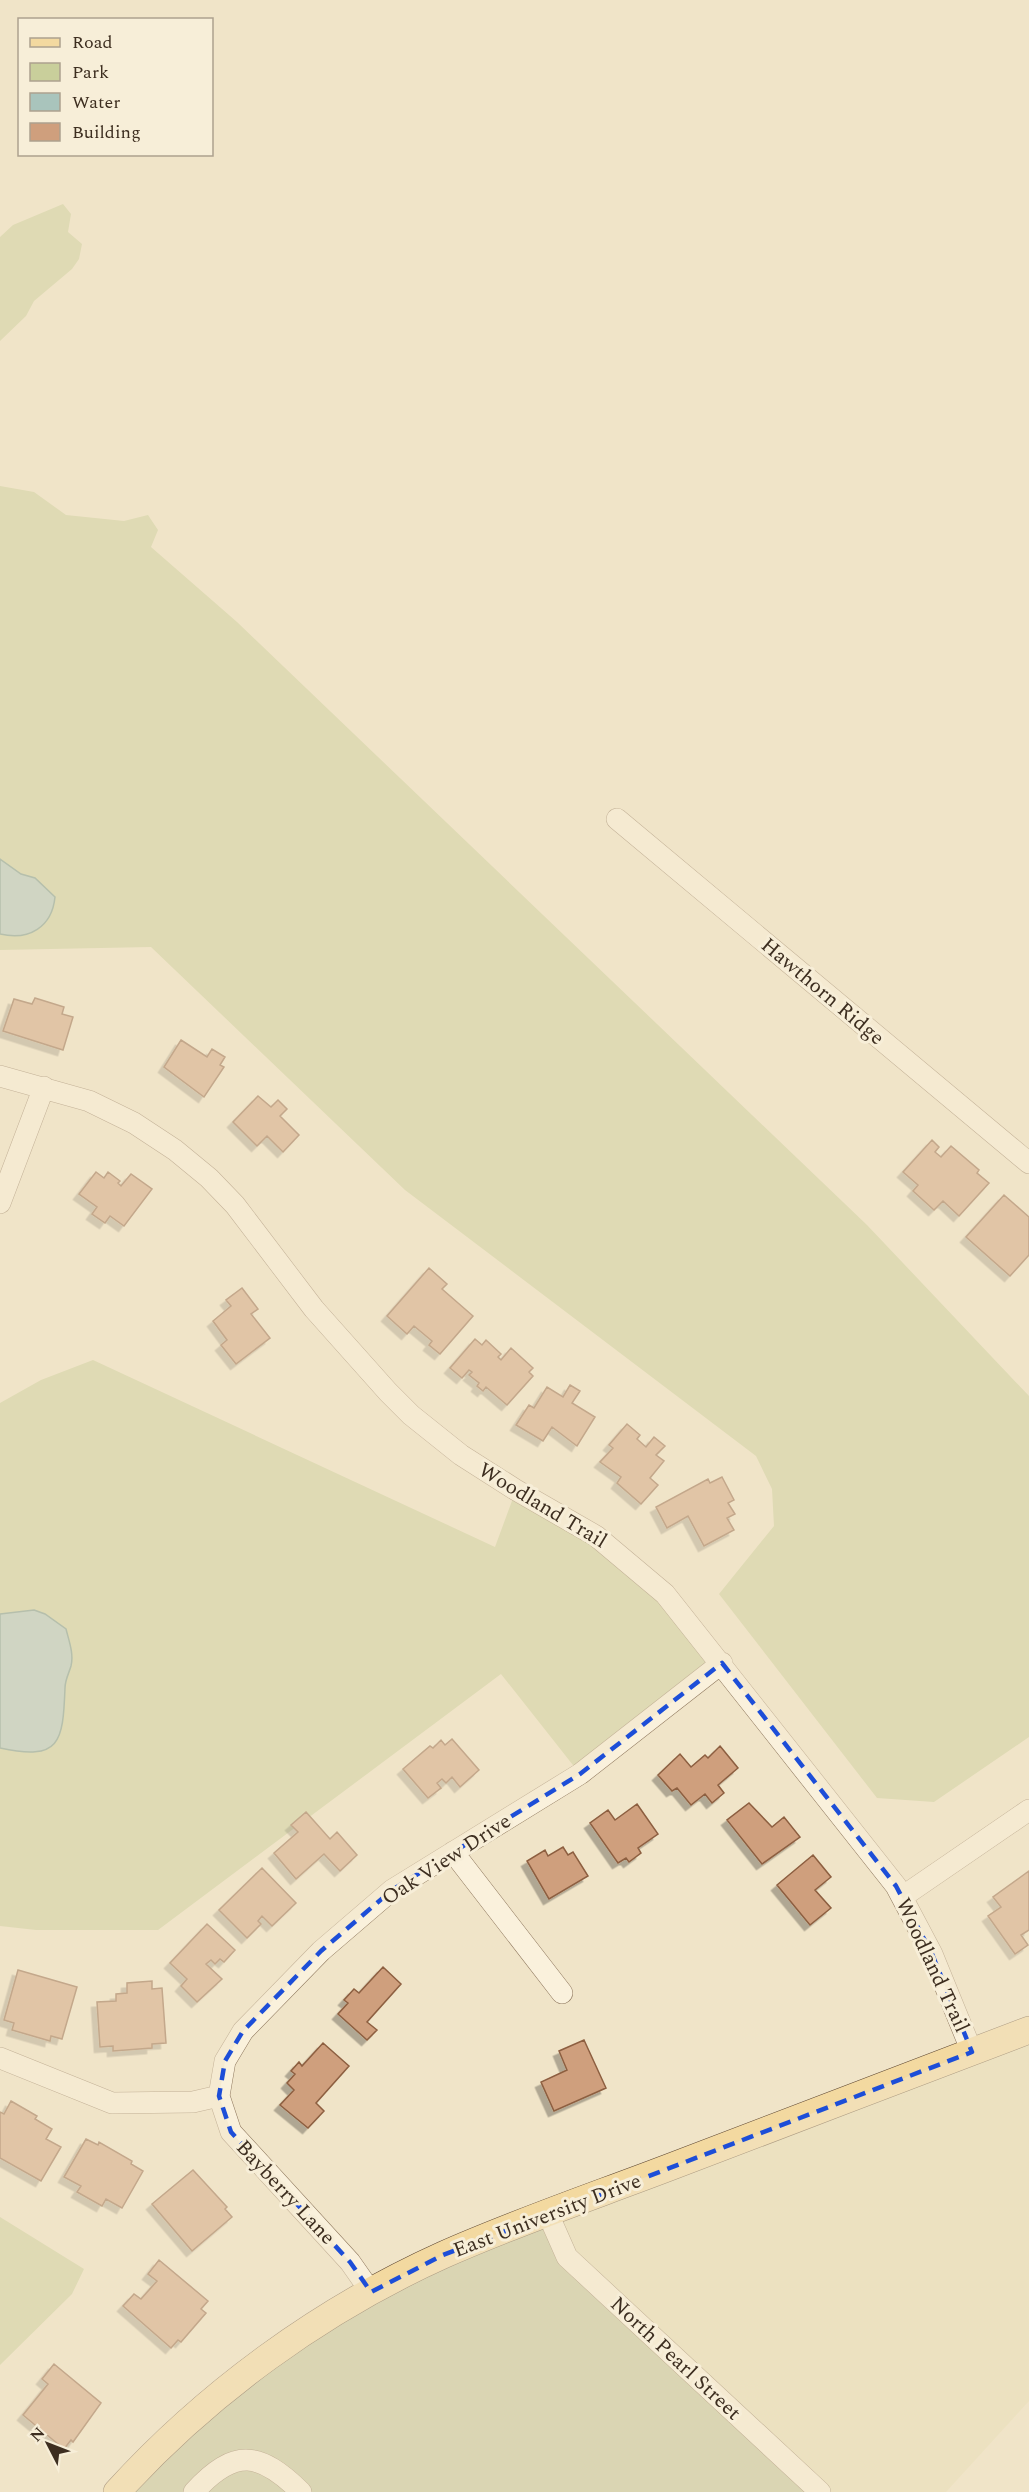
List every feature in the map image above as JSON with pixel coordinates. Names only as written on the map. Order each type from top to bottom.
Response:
[{"type":"main road","name":"East University Drive","points":[[117,2492],[153,2453],[239,2380],[303,2333],[371,2292],[443,2255],[1029,2030]]},
{"type":"street","name":"Hawthorn Ridge","points":[[617,819],[1029,1163]]},
{"type":"street","name":"Woodland Trail","points":[[0,1076],[89,1101],[134,1123],[175,1150],[209,1178],[235,1205],[321,1317],[403,1407],[461,1455],[516,1490],[571,1520],[621,1554],[665,1594],[722,1663],[902,1897],[932,1954],[972,2052]]},
{"type":"street","points":[[0,1203],[44,1087]]},
{"type":"street","name":"Oak View Drive","points":[[219,2096],[225,2061],[243,2031],[321,1951],[368,1910],[392,1890],[580,1774],[722,1663]]},
{"type":"street","points":[[902,1897],[1029,1810]]},
{"type":"street","points":[[453,1852],[562,1993]]},
{"type":"street","points":[[0,2058],[112,2103],[193,2102],[219,2096]]},
{"type":"street","name":"Bayberry Lane","points":[[219,2096],[231,2132],[350,2262],[371,2292]]},
{"type":"street","name":"North Pearl Street","points":[[548,2214],[567,2257],[820,2492]]},
{"type":"street","points":[[194,2492],[209,2476],[226,2464],[243,2460],[262,2462],[283,2475],[301,2492]]},
{"type":"highlighted area","points":[[722,1663],[896,1886],[932,1954],[972,2052],[443,2255],[371,2292],[350,2262],[231,2132],[219,2096],[225,2061],[243,2031],[321,1951],[392,1890],[580,1774]]},
{"type":"shaded area","points":[[1029,2030],[1029,2401],[946,2492],[819,2492],[567,2257],[548,2214]]},
{"type":"green space","points":[[63,204],[71,214],[68,232],[82,244],[79,259],[72,269],[34,301],[26,316],[0,341],[0,237],[13,225]]},
{"type":"green space","points":[[0,486],[34,492],[66,515],[124,521],[148,515],[158,530],[151,547],[237,622],[867,1225],[1029,1396],[1029,1737],[934,1802],[877,1798],[719,1594],[774,1526],[772,1489],[756,1456],[405,1190],[151,947],[0,950]]},
{"type":"green space","points":[[93,1360],[495,1547],[516,1490],[596,1536],[722,1663],[580,1774],[501,1674],[158,1930],[36,1930],[0,1926],[0,1403],[41,1380]]},
{"type":"green space","points":[[0,2217],[84,2269],[72,2294],[0,2365]]},
{"type":"green space","points":[[516,2224],[552,2229],[820,2492],[117,2492],[239,2380]]},
{"type":"water","points":[[0,859],[21,874],[35,878],[55,897],[53,907],[44,924],[29,933],[11,936],[0,934]]},
{"type":"water","points":[[34,1610],[45,1614],[66,1629],[72,1652],[71,1666],[65,1685],[59,1735],[54,1744],[35,1752],[0,1748],[0,1614]]},
{"type":"building","points":[[35,998],[64,1007],[62,1014],[73,1017],[63,1050],[3,1031],[14,999],[32,1004]]},
{"type":"building","points":[[181,1040],[207,1057],[212,1049],[225,1057],[220,1065],[224,1067],[204,1097],[164,1067]]},
{"type":"building","points":[[258,1096],[271,1107],[278,1100],[287,1109],[280,1116],[299,1135],[283,1152],[267,1136],[257,1146],[233,1122]]},
{"type":"building","points":[[932,1140],[939,1147],[935,1152],[941,1157],[951,1146],[979,1170],[977,1173],[989,1183],[959,1216],[943,1201],[934,1210],[913,1191],[918,1185],[903,1172]]},
{"type":"building","points":[[96,1172],[104,1178],[108,1172],[120,1181],[118,1183],[121,1186],[131,1174],[152,1189],[124,1226],[110,1216],[105,1223],[92,1214],[97,1207],[79,1194]]},
{"type":"building","points":[[1004,1195],[1029,1217],[1029,1255],[1010,1276],[966,1237]]},
{"type":"building","points":[[429,1268],[447,1284],[442,1289],[473,1316],[440,1354],[429,1345],[432,1341],[414,1326],[407,1334],[387,1316]]},
{"type":"building","points":[[242,1288],[258,1309],[251,1314],[270,1338],[236,1364],[221,1345],[227,1340],[213,1321],[231,1306],[226,1300]]},
{"type":"building","points":[[475,1339],[482,1345],[486,1340],[501,1354],[498,1357],[501,1360],[511,1348],[533,1368],[529,1372],[533,1376],[507,1405],[486,1387],[483,1391],[477,1386],[479,1383],[469,1375],[472,1372],[469,1370],[462,1378],[450,1368]]},
{"type":"building","points":[[570,1385],[580,1391],[572,1403],[595,1417],[577,1446],[552,1427],[543,1441],[516,1425],[529,1405],[534,1408],[547,1387],[563,1397]]},
{"type":"building","points":[[627,1424],[640,1435],[637,1439],[646,1447],[654,1437],[665,1446],[656,1455],[664,1461],[650,1478],[658,1485],[641,1504],[617,1483],[621,1477],[600,1462],[613,1448],[609,1445]]},
{"type":"building","points":[[722,1477],[734,1500],[728,1503],[735,1514],[727,1518],[734,1530],[704,1546],[688,1516],[667,1528],[656,1507],[708,1479],[710,1483]]},
{"type":"building","points":[[452,1739],[479,1770],[460,1787],[452,1777],[446,1783],[442,1779],[437,1783],[441,1788],[428,1798],[403,1769],[430,1746],[433,1748],[441,1740],[445,1745]]},
{"type":"building","points":[[720,1746],[738,1768],[718,1785],[724,1793],[712,1803],[705,1794],[691,1805],[677,1788],[672,1791],[658,1775],[680,1754],[691,1767],[705,1755],[708,1758]]},
{"type":"building","points":[[749,1803],[772,1827],[784,1817],[800,1837],[762,1864],[727,1820]]},
{"type":"building","points":[[637,1804],[658,1834],[638,1848],[641,1853],[629,1862],[626,1858],[618,1863],[590,1823],[608,1810],[615,1820]]},
{"type":"building","points":[[306,1812],[330,1839],[337,1832],[357,1855],[340,1871],[324,1854],[296,1879],[274,1853],[298,1832],[291,1825]]},
{"type":"building","points":[[563,1847],[568,1855],[573,1852],[588,1876],[549,1899],[527,1861],[545,1850],[548,1856]]},
{"type":"building","points":[[813,1855],[831,1877],[815,1890],[831,1908],[810,1925],[777,1885]]},
{"type":"building","points":[[262,1868],[296,1903],[272,1926],[262,1916],[258,1921],[261,1924],[247,1938],[219,1910]]},
{"type":"building","points":[[1029,1871],[1029,1930],[1021,1935],[1028,1945],[1015,1954],[988,1916],[1001,1907],[993,1897]]},
{"type":"building","points":[[207,1924],[235,1950],[224,1962],[220,1959],[215,1964],[211,1960],[206,1964],[222,1979],[197,2002],[181,1986],[187,1979],[170,1963]]},
{"type":"building","points":[[383,1967],[401,1984],[367,2022],[377,2030],[367,2040],[338,2014],[348,2003],[344,2000],[354,1989],[359,1993]]},
{"type":"building","points":[[18,1970],[77,1987],[62,2039],[51,2036],[50,2041],[12,2030],[14,2023],[4,2020]]},
{"type":"building","points":[[152,1981],[152,1989],[162,1988],[166,2043],[152,2044],[152,2048],[113,2051],[113,2046],[100,2047],[97,2002],[116,2001],[116,1994],[127,1993],[127,1983]]},
{"type":"building","points":[[584,2040],[606,2088],[554,2111],[541,2082],[567,2070],[559,2051]]},
{"type":"building","points":[[323,2043],[349,2066],[316,2103],[324,2111],[308,2128],[280,2105],[294,2090],[287,2083],[295,2074],[291,2071],[299,2062],[302,2066]]},
{"type":"building","points":[[11,2101],[37,2116],[35,2119],[52,2129],[46,2139],[61,2147],[41,2181],[0,2158],[0,2112],[4,2114]]},
{"type":"building","points":[[86,2139],[98,2145],[99,2142],[132,2161],[131,2164],[143,2171],[122,2208],[106,2199],[102,2206],[77,2192],[81,2186],[64,2177]]},
{"type":"building","points":[[193,2170],[227,2207],[225,2209],[232,2217],[192,2251],[152,2204]]},
{"type":"building","points":[[159,2260],[208,2301],[201,2309],[206,2313],[181,2342],[178,2340],[171,2348],[123,2306],[134,2294],[141,2299],[157,2281],[148,2274]]},
{"type":"building","points":[[54,2364],[101,2403],[73,2442],[71,2440],[64,2449],[23,2415],[48,2384],[42,2379]]}]
